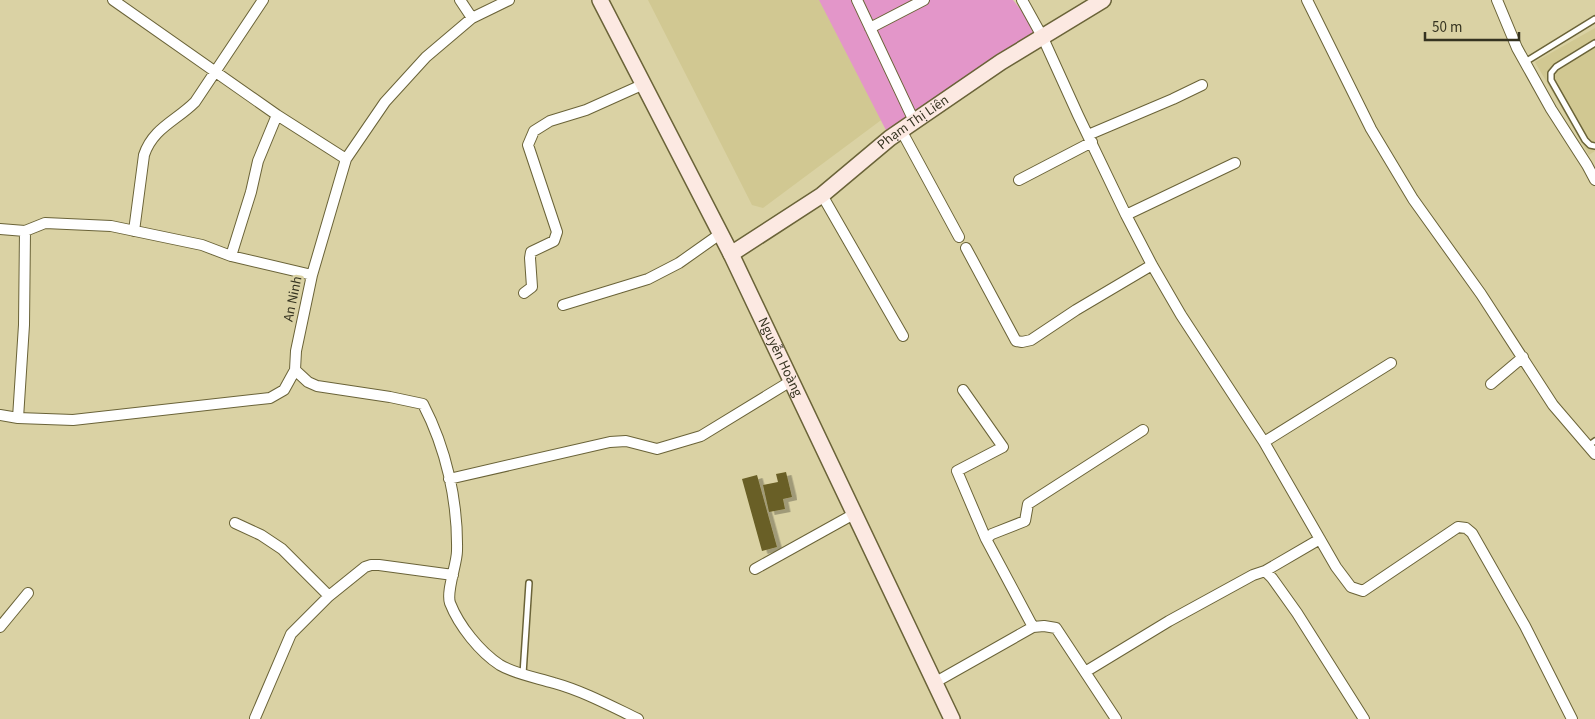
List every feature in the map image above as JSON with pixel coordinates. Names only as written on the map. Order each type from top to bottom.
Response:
[{"type":"street","points":[[113,0],[277,115],[346,159]]},
{"type":"street","points":[[134,231],[144,155],[148,143],[156,133],[195,102],[263,0]]},
{"type":"street","points":[[460,0],[472,18]]},
{"type":"street","name":"An Ninh","points":[[0,415],[18,418],[73,420],[270,398],[284,390],[295,370],[296,352],[312,275],[346,159],[385,102],[426,57],[472,18],[509,0]]},
{"type":"street","name":"Nguyễn Hoàng","points":[[600,0],[731,254],[952,719]]},
{"type":"street","points":[[856,0],[914,121]]},
{"type":"street","points":[[870,28],[924,0]]},
{"type":"street","points":[[1022,0],[1043,38],[1126,215],[1152,265],[1181,315],[1264,442],[1336,567],[1351,587],[1363,591],[1458,527],[1466,528],[1472,533],[1525,626],[1572,719]]},
{"type":"street","name":"Phạm Thị Liên","points":[[731,254],[822,195],[890,138],[914,121],[1001,62],[1103,0]]},
{"type":"street","points":[[1307,0],[1372,129],[1413,199],[1481,294],[1554,405],[1593,447]]},
{"type":"street","points":[[1497,0],[1517,48],[1551,109],[1591,163],[1595,180]]},
{"type":"street","points":[[524,293],[532,287],[531,252],[554,241],[557,232],[528,145],[534,132],[550,121],[586,110],[644,84]]},
{"type":"street","points":[[1019,180],[1090,139],[1202,85]]},
{"type":"street","points":[[231,256],[251,192],[258,161],[277,115]]},
{"type":"street","points":[[901,130],[959,237]]},
{"type":"street","points":[[1126,215],[1235,163]]},
{"type":"street","points":[[822,195],[903,336]]},
{"type":"street","points":[[0,229],[25,231],[44,223],[111,226],[202,245],[231,256],[312,275]]},
{"type":"street","points":[[18,418],[24,325],[25,231]]},
{"type":"street","points":[[563,305],[648,278],[679,263],[720,234]]},
{"type":"street","points":[[966,248],[1016,341],[1022,342],[1030,340],[1152,265]]},
{"type":"street","points":[[1491,384],[1522,357]]},
{"type":"street","points":[[1264,442],[1391,363]]},
{"type":"street","points":[[295,370],[308,382],[317,386],[390,396],[423,404],[435,427],[456,511],[457,554],[452,575],[450,602],[464,628],[484,651],[501,666],[597,699],[638,719]]},
{"type":"street","points":[[449,479],[610,442],[626,441],[657,449],[701,436],[791,381]]},
{"type":"street","points":[[963,390],[1003,447],[957,471],[986,539],[1033,628]]},
{"type":"street","points":[[986,539],[992,534],[1025,521],[1028,504],[1143,430]]},
{"type":"street","points":[[755,569],[854,514]]},
{"type":"street","points":[[235,523],[261,534],[282,549],[329,596]]},
{"type":"street","points":[[1085,672],[1169,621],[1253,575],[1265,571],[1320,539]]},
{"type":"street","points":[[256,718],[291,634],[329,596],[366,567],[370,565],[452,575]]},
{"type":"street","points":[[1265,571],[1280,588],[1297,613],[1364,719]]},
{"type":"street","points":[[0,628],[28,594]]},
{"type":"street","points":[[934,682],[1033,628],[1044,626],[1056,628],[1116,719]]},
{"type":"lane","points":[[1526,62],[1595,19]]},
{"type":"lane","points":[[1595,43],[1556,67],[1551,73],[1551,80],[1585,140],[1590,145],[1595,146]]},
{"type":"lane","points":[[522,674],[529,583]]},
{"type":"shaded area","points":[[648,0],[839,0],[888,115],[763,208],[752,205]]},
{"type":"shaded area","points":[[819,0],[1013,0],[1043,38],[890,138]]},
{"type":"shaded area","points":[[1595,28],[1595,151],[1589,155],[1535,62]]},
{"type":"building","points":[[786,472],[792,497],[783,499],[785,509],[769,512],[763,485],[778,482],[776,474]]},
{"type":"building","points":[[757,475],[777,547],[762,551],[742,479]]}]
